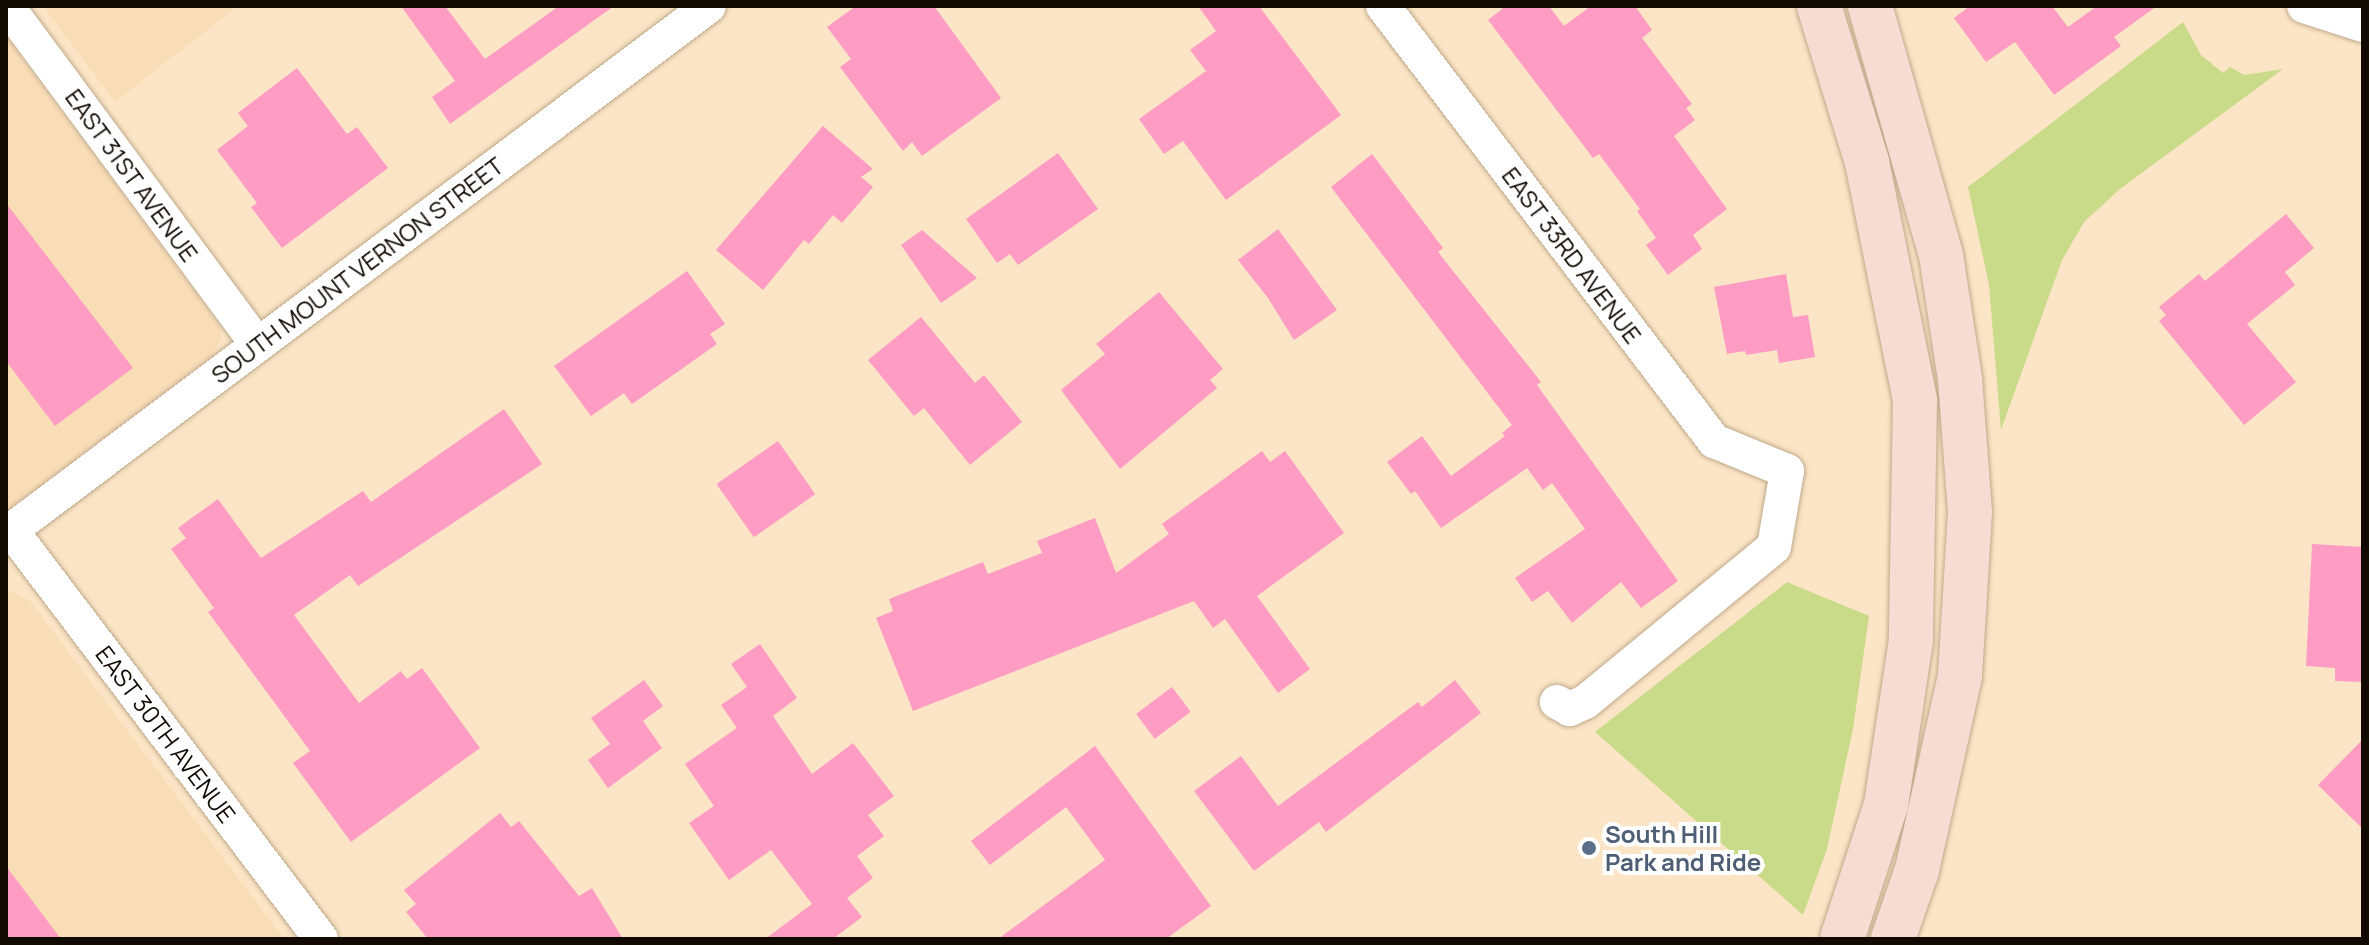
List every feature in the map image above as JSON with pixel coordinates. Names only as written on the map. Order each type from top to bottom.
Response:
[{"type":"main road","points":[[1819,6],[1867,162],[1915,400],[1911,640],[1886,805],[1842,939]]},
{"type":"main road","points":[[1870,6],[1941,255],[1960,379],[1970,512],[1960,676],[1917,870],[1893,939]]},
{"type":"street","name":"EAST 31ST AVENUE","points":[[7,6],[257,344]]},
{"type":"street","name":"EAST 33RD AVENUE","points":[[1383,6],[1714,441],[1787,471],[1774,547],[1585,702],[1570,709],[1557,702]]},
{"type":"street","points":[[2304,6],[2363,25]]},
{"type":"street","name":"SOUTH MOUNT VERNON STREET","points":[[9,532],[697,10]]},
{"type":"street","name":"EAST 30TH AVENUE","points":[[9,532],[321,939]]},
{"type":"shaded area","points":[[43,6],[238,6],[115,102]]},
{"type":"shaded area","points":[[6,37],[219,325],[222,337],[211,357],[6,511]]},
{"type":"shaded area","points":[[6,592],[30,601],[284,939],[6,939]]},
{"type":"green space","points":[[2183,22],[2201,55],[2223,73],[2230,67],[2244,75],[2283,69],[2120,189],[2084,222],[2062,260],[2001,430],[1989,285],[1968,187]]},
{"type":"green space","points":[[1787,582],[1869,616],[1853,729],[1827,849],[1803,915],[1595,732]]},
{"type":"building","points":[[401,6],[445,6],[485,59],[559,6],[614,6],[450,124],[432,97],[455,81]]},
{"type":"building","points":[[856,6],[934,6],[1001,98],[922,156],[912,142],[903,151],[840,67],[851,59],[827,27]]},
{"type":"building","points":[[1198,6],[1259,6],[1341,115],[1226,200],[1183,141],[1164,154],[1139,119],[1206,71],[1190,50],[1216,31]]},
{"type":"building","points":[[1506,6],[1549,6],[1564,26],[1591,6],[1635,6],[1652,30],[1642,38],[1692,104],[1686,108],[1695,120],[1674,136],[1727,209],[1693,235],[1702,249],[1668,275],[1646,245],[1656,238],[1637,211],[1640,209],[1599,154],[1593,158],[1488,20]]},
{"type":"building","points":[[1970,6],[2052,6],[2068,27],[2097,6],[2157,6],[2114,37],[2121,46],[2054,95],[2015,42],[1986,62],[1954,18]]},
{"type":"building","points":[[297,68],[347,134],[357,127],[388,168],[282,248],[251,207],[257,203],[217,150],[248,126],[238,113]]},
{"type":"building","points":[[823,126],[873,169],[861,177],[873,187],[842,223],[833,215],[809,244],[804,240],[763,290],[716,250]]},
{"type":"building","points":[[1058,153],[1098,209],[1018,265],[1010,254],[997,263],[966,219]]},
{"type":"building","points":[[1372,154],[1443,248],[1438,252],[1541,382],[1537,385],[1678,581],[1641,608],[1621,582],[1572,623],[1548,591],[1532,602],[1515,578],[1585,529],[1552,483],[1543,490],[1527,468],[1441,528],[1415,491],[1411,494],[1387,462],[1422,436],[1451,476],[1505,436],[1502,433],[1512,425],[1331,187]]},
{"type":"building","points":[[6,203],[133,368],[55,426],[6,361]]},
{"type":"building","points":[[2286,214],[2314,248],[2285,272],[2295,285],[2247,324],[2296,382],[2244,425],[2159,321],[2166,315],[2159,307],[2199,274],[2205,281]]},
{"type":"building","points":[[1278,229],[1337,310],[1294,340],[1268,298],[1238,260]]},
{"type":"building","points":[[922,230],[977,278],[941,303],[901,245]]},
{"type":"building","points":[[687,271],[725,324],[710,334],[717,344],[632,404],[624,393],[591,416],[554,366]]},
{"type":"building","points":[[1786,274],[1793,317],[1808,315],[1815,357],[1779,363],[1777,350],[1746,355],[1745,351],[1727,354],[1714,287]]},
{"type":"building","points":[[1159,292],[1223,369],[1210,380],[1217,388],[1120,469],[1061,390],[1105,354],[1096,344]]},
{"type":"building","points":[[921,317],[975,383],[984,375],[1022,422],[970,465],[924,408],[914,416],[868,360]]},
{"type":"building","points":[[504,409],[542,464],[358,586],[350,575],[294,615],[359,703],[401,671],[407,679],[422,668],[480,748],[351,842],[293,763],[310,751],[208,612],[214,608],[171,549],[186,538],[178,528],[218,499],[261,558],[363,491],[371,502]]},
{"type":"building","points":[[778,441],[815,494],[754,537],[717,484]]},
{"type":"building","points":[[1262,451],[1270,462],[1285,451],[1344,533],[1257,596],[1310,669],[1278,693],[1225,619],[1213,628],[1194,601],[913,711],[876,618],[893,611],[889,599],[983,562],[988,574],[1042,553],[1037,541],[1095,518],[1116,573],[1169,534],[1162,524]]},
{"type":"building","points":[[2312,544],[2363,547],[2363,682],[2335,681],[2335,668],[2306,666]]},
{"type":"building","points":[[760,644],[797,698],[773,716],[812,774],[853,743],[894,796],[868,815],[884,836],[857,856],[873,878],[847,898],[862,917],[833,939],[765,939],[812,904],[771,850],[729,880],[689,823],[714,806],[685,764],[737,728],[721,705],[747,687],[731,664]]},
{"type":"building","points":[[644,680],[663,706],[643,721],[662,748],[608,788],[588,760],[610,744],[591,718]]},
{"type":"building","points":[[1455,680],[1481,713],[1326,832],[1319,822],[1254,871],[1194,791],[1241,756],[1278,806],[1418,702],[1422,707]]},
{"type":"building","points":[[1172,687],[1191,712],[1155,739],[1136,714]]},
{"type":"building","points":[[2363,739],[2363,829],[2318,785]]},
{"type":"building","points":[[1095,746],[1211,906],[1166,939],[998,939],[1105,860],[1066,807],[990,865],[971,841]]},
{"type":"building","points":[[500,813],[511,827],[519,821],[579,896],[592,888],[623,939],[428,939],[406,912],[416,904],[404,890]]},
{"type":"building","points":[[6,866],[61,939],[6,939]]},
{"type":"place","name":"South Hill Park and Ride","points":[[1589,848]]}]
